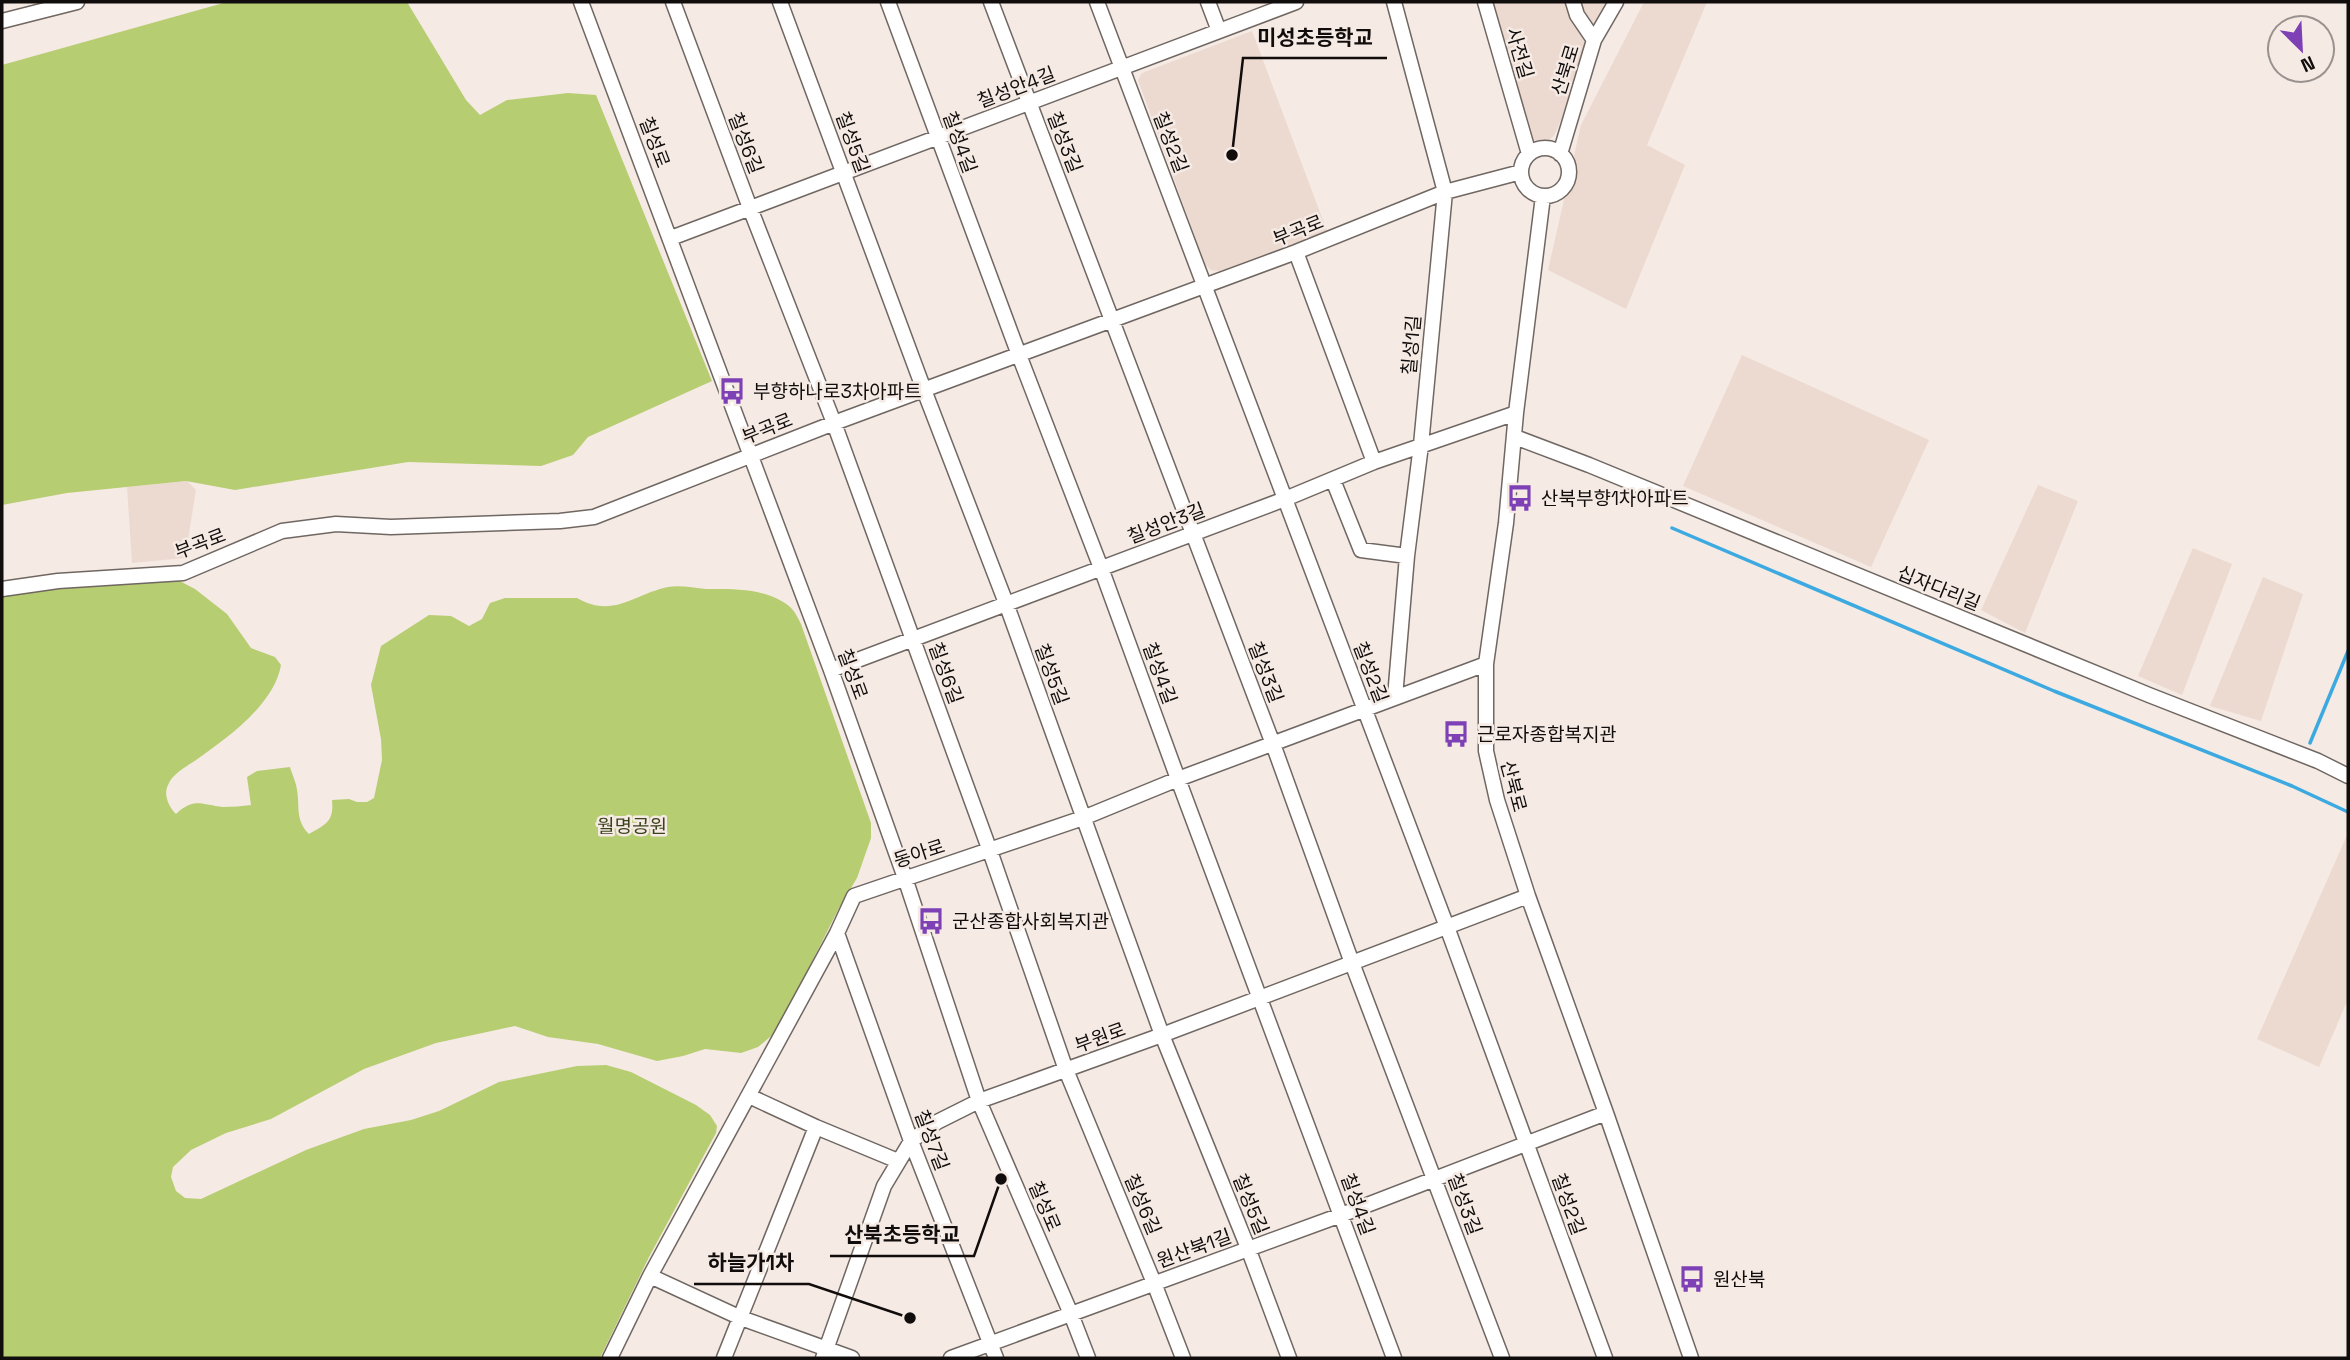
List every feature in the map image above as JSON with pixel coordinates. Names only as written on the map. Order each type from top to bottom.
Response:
[{"type":"street","points":[[2,21],[77,2]]},
{"type":"street","name":"칠성로","points":[[581,2],[831,670],[905,878],[979,1101],[1088,1358]]},
{"type":"street","name":"칠성6길","points":[[673,2],[834,423],[990,851],[1066,1070],[1183,1358]]},
{"type":"street","name":"칠성5길","points":[[780,2],[1006,603],[1162,1035],[1289,1358]]},
{"type":"street","name":"칠성4길","points":[[888,2],[1394,1358]]},
{"type":"street","name":"칠성3길","points":[[991,2],[1273,744],[1352,963],[1502,1358]]},
{"type":"street","name":"칠성2길","points":[[1097,2],[1447,927],[1605,1358]]},
{"type":"street","points":[[1208,2],[1219,31]]},
{"type":"street","name":"칠성안4길","points":[[671,239],[1296,2]]},
{"type":"street","name":"칠성1길","points":[[1394,2],[1445,192],[1395,697]]},
{"type":"street","name":"사전길","points":[[1485,2],[1529,154]]},
{"type":"street","points":[[1573,2],[1577,15],[1594,40]]},
{"type":"street","name":"산북로","points":[[1560,153],[1594,40],[1616,2]]},
{"type":"street","points":[[1548,148],[1560,153],[1569,169],[1566,184],[1554,194],[1543,196],[1531,192],[1521,172],[1522,164],[1529,154],[1548,148]]},
{"type":"street","name":"부곡로","points":[[2,589],[97,578],[183,573],[282,531],[336,524],[391,527],[594,517],[834,423],[1296,253],[1445,192],[1521,172]]},
{"type":"street","name":"산북로","points":[[1543,196],[1516,413],[1506,523],[1486,664],[1486,751],[1497,800],[1528,896],[1691,1358]]},
{"type":"street","points":[[1296,253],[1374,462]]},
{"type":"street","name":"칠성안3길","points":[[831,670],[1285,499],[1374,462],[1516,413]]},
{"type":"street","name":"십자다리길","points":[[1515,437],[2318,761],[2348,776]]},
{"type":"street","points":[[1333,480],[1361,550],[1407,556]]},
{"type":"street","name":"동아로","points":[[610,1358],[650,1276],[837,933],[854,896],[1083,818],[1178,779],[1486,664]]},
{"type":"street","name":"부원로","points":[[825,1353],[884,1186],[911,1141],[937,1122],[979,1101],[1162,1035],[1528,896]]},
{"type":"street","name":"칠성7길","points":[[837,933],[911,1141],[994,1351]]},
{"type":"street","points":[[749,1096],[898,1161]]},
{"type":"street","name":"원산북1길","points":[[951,1358],[994,1351],[1071,1314],[1527,1145],[1606,1113]]},
{"type":"street","points":[[724,1358],[816,1127]]},
{"type":"street","points":[[650,1276],[825,1353],[852,1358]]},
{"type":"shaded area","points":[[1492,2],[1609,2],[1555,134],[1547,143],[1533,145]]},
{"type":"shaded area","points":[[1644,2],[1707,2],[1647,145],[1685,165],[1626,309],[1548,270],[1581,125]]},
{"type":"shaded area","points":[[1252,31],[1327,231],[1220,271],[1211,270],[1205,264],[1138,80],[1142,73]]},
{"type":"shaded area","points":[[1742,355],[1929,440],[1871,567],[1683,486]]},
{"type":"shaded area","points":[[187,481],[196,490],[185,558],[132,563],[127,487]]},
{"type":"shaded area","points":[[2038,485],[2078,501],[2025,633],[1981,610]]},
{"type":"shaded area","points":[[2193,548],[2232,564],[2182,695],[2138,676]]},
{"type":"shaded area","points":[[2263,577],[2303,594],[2261,721],[2210,706]]},
{"type":"shaded area","points":[[2348,833],[2348,999],[2319,1067],[2257,1039]]},
{"type":"green space","points":[[227,2],[407,2],[466,100],[480,115],[507,100],[568,93],[596,95],[712,381],[588,437],[573,455],[541,466],[408,462],[235,490],[186,481],[67,493],[2,505],[2,65]]},
{"type":"green space","name":"월명공원","points":[[170,576],[195,589],[227,614],[251,648],[275,657],[281,665],[269,694],[248,719],[173,777],[167,789],[169,804],[176,814],[193,804],[223,807],[251,805],[247,777],[257,771],[290,767],[300,818],[309,834],[328,821],[332,813],[332,800],[367,802],[374,798],[382,760],[371,685],[381,646],[429,615],[451,616],[469,626],[482,619],[490,603],[505,598],[577,598],[590,604],[613,606],[656,590],[677,586],[738,590],[771,596],[791,608],[801,624],[871,823],[871,838],[857,878],[777,1031],[758,1047],[741,1053],[705,1049],[657,1061],[598,1044],[548,1037],[515,1026],[436,1043],[364,1069],[271,1119],[226,1133],[191,1150],[173,1167],[171,1177],[176,1191],[185,1198],[201,1199],[306,1150],[364,1129],[411,1120],[439,1111],[499,1082],[577,1066],[606,1065],[631,1072],[696,1105],[710,1115],[717,1126],[716,1133],[649,1257],[600,1358],[2,1358],[2,594]]},
{"type":"waterway","points":[[1672,528],[2054,691],[2292,786],[2348,812]]},
{"type":"waterway","points":[[2310,743],[2348,651]]},
{"type":"place","name":"미성초등학교","points":[[1232,155]]},
{"type":"place","name":"부향하나로3차아파트","points":[[732,391]]},
{"type":"place","name":"산북부향1차아파트","points":[[1520,498]]},
{"type":"place","name":"근로자종합복지관","points":[[1456,734]]},
{"type":"place","name":"군산종합사회복지관","points":[[931,921]]},
{"type":"place","name":"산북초등학교","points":[[1001,1179]]},
{"type":"place","name":"원산북","points":[[1692,1279]]},
{"type":"place","name":"하늘가1차","points":[[910,1318]]}]
